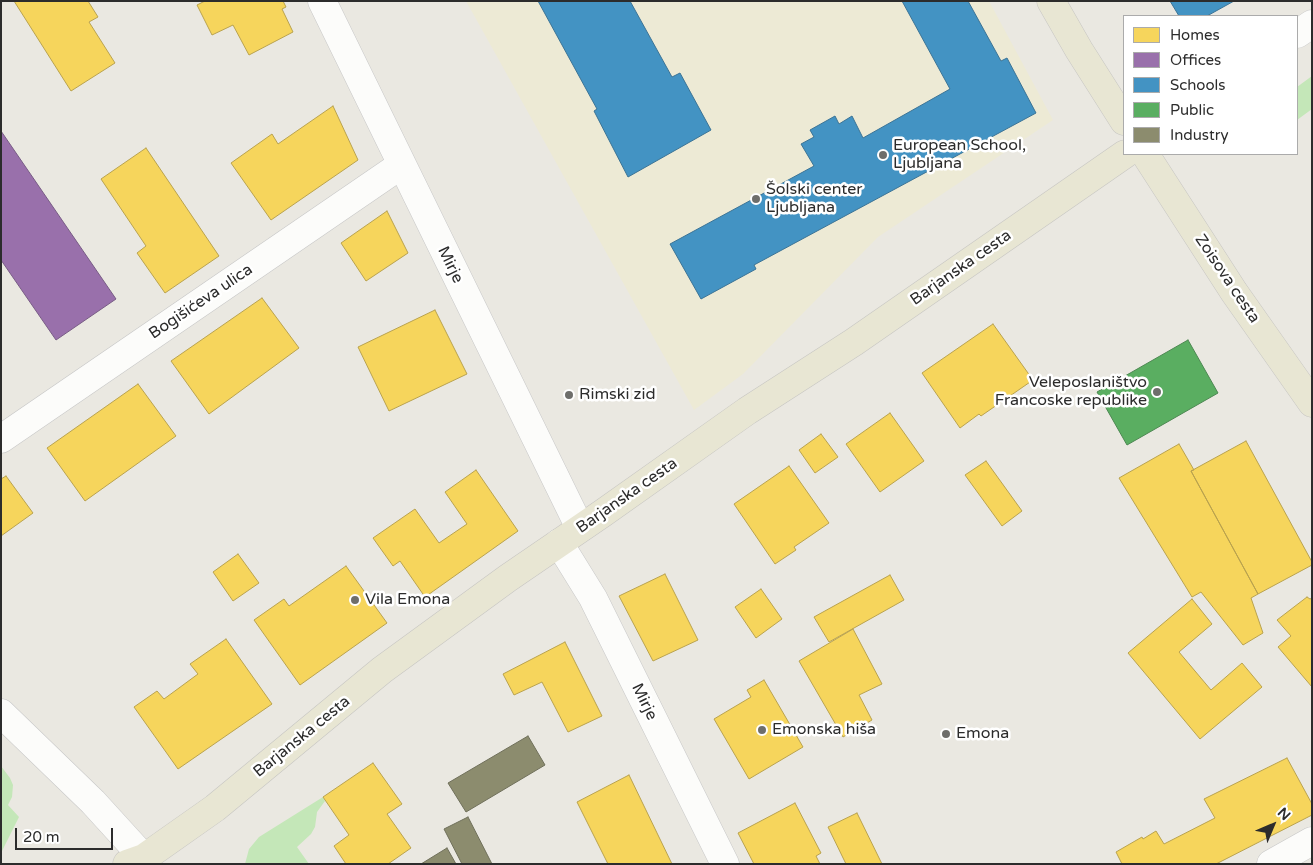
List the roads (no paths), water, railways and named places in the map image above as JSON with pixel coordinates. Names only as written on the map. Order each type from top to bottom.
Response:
[{"type":"main road","points":[[1050,1],[1078,50],[1123,119]]},
{"type":"main road","name":"Barjanska cesta","points":[[140,862],[214,808],[382,670],[508,578],[748,410],[854,342],[1124,155]]},
{"type":"main road","name":"Zoisova cesta","points":[[1147,155],[1234,292],[1312,403]]},
{"type":"street","name":"Mirje","points":[[322,1],[401,166],[569,535],[593,598],[725,864]]},
{"type":"street","points":[[1298,33],[1312,24]]},
{"type":"street","name":"Bogišićeva ulica","points":[[1,439],[401,166]]},
{"type":"street","points":[[1,713],[93,802],[140,862]]},
{"type":"street","points":[[1271,864],[1312,841]]},
{"type":"place","name":"European School, Ljubljana","points":[[883,155]]},
{"type":"place","name":"Šolski center Ljubljana","points":[[756,199]]},
{"type":"place","name":"Veleposlaništvo Francoske republike","points":[[1157,392]]},
{"type":"place","name":"Rimski zid","points":[[569,395]]},
{"type":"place","name":"Vila Emona","points":[[355,600]]},
{"type":"place","name":"Emonska hiša","points":[[762,730]]},
{"type":"place","name":"Emona","points":[[946,734]]}]
